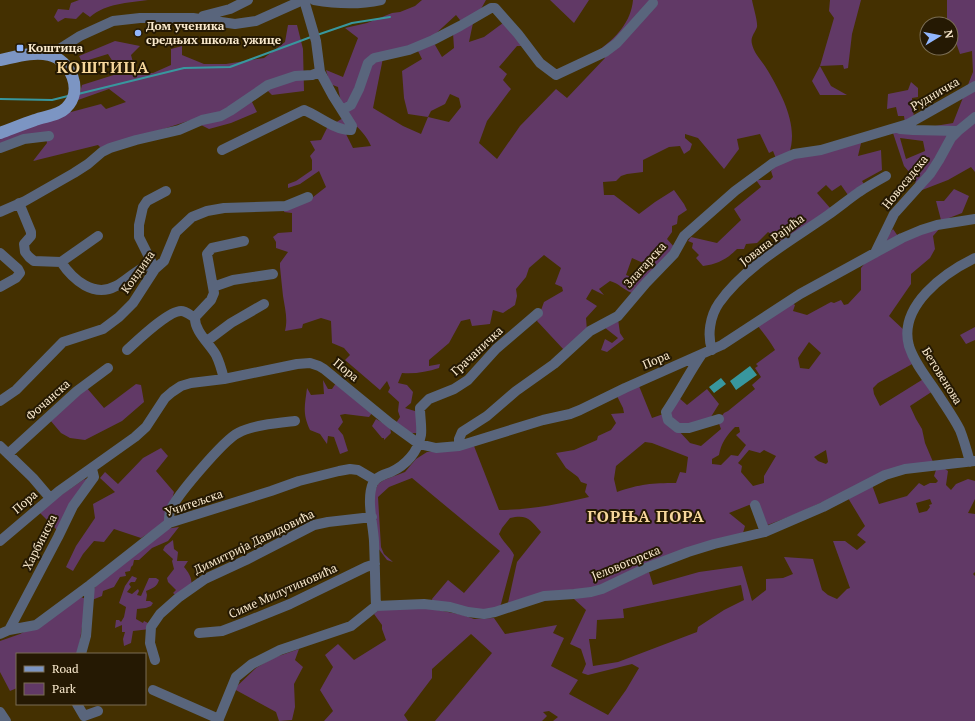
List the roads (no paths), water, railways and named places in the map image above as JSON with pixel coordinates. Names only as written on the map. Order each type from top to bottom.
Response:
[{"type":"main road","points":[[0,60],[28,54],[50,55],[60,60],[67,67],[74,79],[75,88],[72,101],[67,108],[60,113],[36,119],[0,133]]},
{"type":"street","points":[[193,18],[212,15],[230,9],[248,0]]},
{"type":"street","points":[[50,55],[80,36],[113,21],[140,18],[193,18],[235,24],[256,21],[304,0],[316,41],[320,72],[352,126],[351,130],[343,131],[304,110],[222,150]]},
{"type":"street","points":[[314,0],[334,4],[366,3],[381,0]]},
{"type":"street","points":[[342,110],[351,104],[359,89],[368,63],[374,58],[409,50],[433,40],[491,8],[495,8],[518,34],[540,63],[556,75],[605,52],[617,42],[653,3]]},
{"type":"street","points":[[0,212],[79,170],[106,150],[136,140],[179,130],[202,120],[221,116],[268,85],[295,76],[312,75],[320,72]]},
{"type":"street","name":"Рудничка","points":[[908,124],[975,86]]},
{"type":"street","points":[[958,131],[975,117]]},
{"type":"street","name":"Златарска","points":[[459,446],[460,436],[465,430],[487,416],[516,391],[554,364],[590,332],[618,316],[646,283],[674,254],[684,236],[735,191],[772,164],[794,154],[821,150],[908,124]]},
{"type":"street","name":"Златарска","points":[[894,128],[958,131]]},
{"type":"street","name":"Новосадска","points":[[875,253],[894,214],[930,174],[951,138],[958,131]]},
{"type":"street","points":[[0,148],[24,139],[49,136]]},
{"type":"street","name":"Јована Рајића","points":[[707,352],[711,322],[718,305],[732,287],[759,263],[860,191],[886,176]]},
{"type":"street","points":[[156,269],[139,237],[139,225],[143,207],[147,202],[166,191]]},
{"type":"street","name":"Кондина","points":[[0,401],[16,390],[63,342],[103,329],[119,317],[133,303],[156,269],[164,261],[176,232],[192,217],[207,211],[224,208],[286,206],[308,197]]},
{"type":"street","points":[[19,203],[31,232],[31,236],[24,244],[25,252],[28,257],[34,261],[61,262],[98,236]]},
{"type":"street","name":"Пора","points":[[0,541],[50,498],[140,433],[146,427],[165,398],[181,386],[191,383],[224,379],[296,364],[315,364],[324,369],[390,423],[419,444],[436,448],[459,446],[574,412],[707,352],[744,332],[800,294],[902,238],[921,230],[975,219]]},
{"type":"street","points":[[194,318],[196,314],[211,300],[214,293],[207,254],[212,248],[244,241]]},
{"type":"street","points":[[0,253],[18,269],[20,274],[0,287]]},
{"type":"street","name":"Бетовенова","points":[[972,462],[960,430],[939,395],[917,364],[912,353],[908,338],[908,331],[916,307],[927,292],[953,270],[975,258]]},
{"type":"street","points":[[61,262],[65,268],[78,280],[91,289],[98,290],[115,287],[141,268],[148,265],[156,269]]},
{"type":"street","points":[[213,287],[233,280],[273,274]]},
{"type":"street","points":[[206,341],[231,323],[264,304]]},
{"type":"street","points":[[127,350],[160,322],[177,312],[183,311],[194,318],[196,326],[218,360],[224,379]]},
{"type":"street","name":"Грачаничка","points":[[419,444],[421,435],[420,408],[428,399],[454,389],[468,380],[496,349],[538,313]]},
{"type":"street","name":"Пора","points":[[707,352],[690,371],[681,390],[666,412],[668,420],[678,428],[690,428],[719,419]]},
{"type":"street","name":"Фочанска","points":[[8,454],[77,391],[108,368]]},
{"type":"street","points":[[170,523],[169,512],[176,500],[220,448],[238,433],[264,425],[294,421]]},
{"type":"street","points":[[153,690],[219,720],[236,677],[247,668],[264,657],[280,650],[351,626],[376,606],[375,564],[370,494],[375,480],[403,465],[412,456],[419,444]]},
{"type":"street","points":[[0,446],[33,478],[50,498]]},
{"type":"street","name":"Јеловогорска","points":[[376,606],[424,604],[450,607],[476,614],[490,613],[544,596],[574,594],[602,588],[646,568],[688,552],[714,544],[765,532],[823,507],[885,476],[905,469],[972,462]]},
{"type":"street","name":"Харбинска","points":[[5,632],[58,538],[73,506],[94,477],[92,469]]},
{"type":"street","name":"Учитељска","points":[[5,632],[36,625],[170,523],[271,491],[299,480],[340,471],[350,469],[358,470],[375,480]]},
{"type":"street","points":[[755,505],[765,532]]},
{"type":"street","name":"Димитрија Давидовића","points":[[155,660],[150,643],[151,627],[160,614],[178,598],[205,579],[314,525],[372,517]]},
{"type":"street","name":"Симе Милутиновића","points":[[199,633],[222,631],[244,623],[290,604],[375,564]]},
{"type":"street","points":[[81,653],[86,636],[90,585]]},
{"type":"street","points":[[78,705],[84,716],[98,711]]},
{"type":"street","points":[[0,712],[6,721]]},
{"type":"water","points":[[750,366],[757,375],[736,390],[730,381]]},
{"type":"water","points":[[721,378],[726,384],[714,393],[709,387]]},
{"type":"waterway","points":[[317,35],[352,23],[390,17]]},
{"type":"waterway","points":[[78,94],[184,68],[230,67],[311,37]]},
{"type":"waterway","points":[[0,99],[52,100],[68,96]]},
{"type":"place","name":"Дом ученика средњих школа ужице","points":[[138,33]]},
{"type":"place","name":"Коштица","points":[[20,48]]},
{"type":"district","name":"КОШТИЦА","points":[[103,67]]},
{"type":"district","name":"ГОРЊА ПОРА","points":[[646,516]]}]
